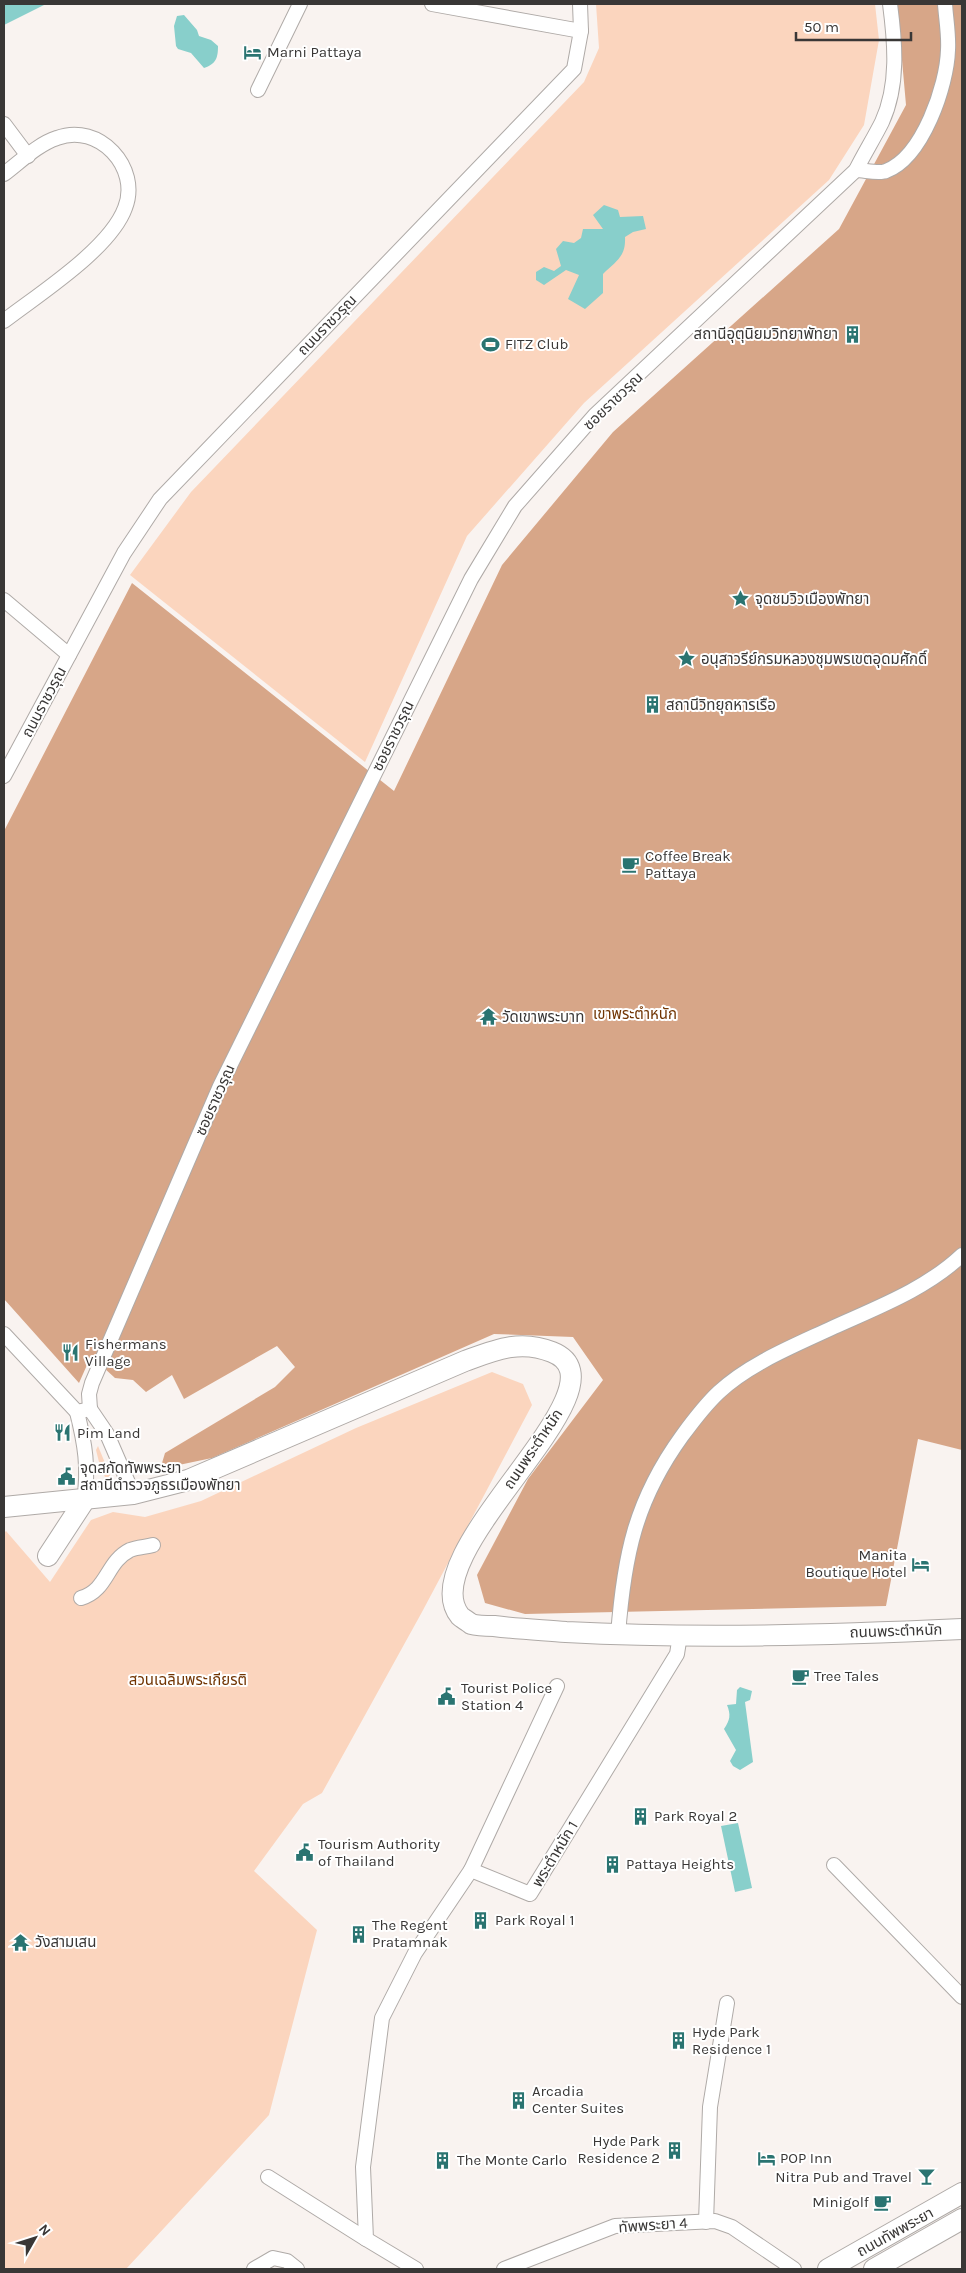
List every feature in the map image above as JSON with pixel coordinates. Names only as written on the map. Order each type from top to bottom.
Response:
[{"type":"street","points":[[258,90],[300,4]]},
{"type":"street","points":[[432,4],[581,31]]},
{"type":"street","name":"ถนนราชวรุณ","points":[[4,776],[124,553],[160,499],[574,69],[581,31],[580,4]]},
{"type":"street","name":"ซอยราชวรุณ","points":[[83,1411],[92,1383],[220,1086],[471,579],[515,506],[595,415],[856,170],[883,120],[892,83],[894,41],[890,4]]},
{"type":"street","points":[[856,170],[885,171],[894,166],[912,150],[936,111],[948,50],[945,4]]},
{"type":"street","points":[[4,124],[28,156]]},
{"type":"street","points":[[4,174],[57,138],[76,135],[92,139],[108,147],[120,159],[128,190],[126,207],[104,242],[4,321]]},
{"type":"street","name":"ถนนราชวรุณ","points":[[4,600],[69,655]]},
{"type":"street","points":[[618,1635],[627,1557],[637,1520],[650,1486],[694,1420],[719,1392],[753,1368],[918,1288],[962,1254]]},
{"type":"street","points":[[4,1334],[107,1434],[133,1494]]},
{"type":"street","name":"ถนนพระตำหนัก","points":[[4,1507],[133,1494],[204,1474],[465,1361],[506,1346],[534,1346],[557,1354],[572,1368],[572,1384],[569,1396],[548,1431],[496,1503],[472,1541],[453,1581],[454,1603],[460,1616],[471,1624],[514,1629],[618,1635],[845,1633],[962,1629]]},
{"type":"street","points":[[48,1556],[84,1500],[88,1474],[83,1435],[83,1411]]},
{"type":"street","points":[[81,1598],[94,1594],[117,1560],[130,1550],[153,1546]]},
{"type":"street","name":"พระตำหนัก 1","points":[[471,1870],[530,1894],[677,1654],[680,1635]]},
{"type":"street","points":[[366,2239],[363,2167],[382,2018],[415,1953],[471,1870],[557,1686]]},
{"type":"street","points":[[834,1865],[962,1997]]},
{"type":"street","points":[[706,2222],[710,2107],[728,2003]]},
{"type":"street","points":[[268,2177],[416,2269]]},
{"type":"street","name":"ถนนทัพพระยา","points":[[828,2269],[962,2193]]},
{"type":"street","name":"ทัพพระยา 4","points":[[504,2269],[615,2226],[715,2221],[728,2225],[794,2269]]},
{"type":"street","name":"ถนนทัพพระยา","points":[[874,2269],[960,2226]]},
{"type":"street","points":[[254,2269],[273,2258],[287,2260],[297,2269]]},
{"type":"green space","name":"FITZ Club","points":[[596,4],[875,4],[879,40],[864,125],[829,180],[584,403],[467,536],[365,762],[130,575],[191,492],[584,82],[599,48]]},
{"type":"green space","name":"เขาพระตำหนัก","points":[[897,4],[962,4],[962,1450],[918,1439],[886,1606],[525,1614],[485,1603],[477,1575],[528,1479],[603,1380],[573,1337],[494,1334],[212,1458],[174,1466],[162,1463],[165,1453],[275,1387],[295,1367],[277,1346],[184,1399],[172,1375],[146,1392],[133,1380],[115,1378],[91,1356],[79,1383],[4,1299],[4,831],[132,583],[394,791],[502,565],[613,432],[839,229],[906,105]]},
{"type":"green space","name":"สวนเฉลิมพระเกียรติ","points":[[492,1372],[523,1384],[532,1405],[422,1612],[322,1793],[303,1804],[254,1871],[317,1930],[269,2115],[126,2269],[4,2269],[4,1533],[6,1531],[50,1582],[91,1520],[113,1512],[145,1517],[201,1501],[356,1428]]},
{"type":"green space","points":[[98,1446],[110,1475],[109,1478],[105,1477],[100,1466],[96,1450]]},
{"type":"water","points":[[4,4],[46,4],[4,25]]},
{"type":"water","points":[[184,15],[197,30],[199,36],[211,40],[218,46],[216,60],[211,65],[204,68],[191,53],[178,49],[176,46],[174,26],[177,16]]},
{"type":"water","points":[[604,205],[618,210],[620,217],[643,216],[646,229],[633,232],[625,237],[622,254],[603,274],[603,293],[585,309],[568,299],[579,275],[566,270],[544,285],[536,280],[536,272],[544,267],[554,271],[561,266],[556,249],[563,241],[574,243],[581,238],[583,229],[603,229],[593,215]]},
{"type":"water","points":[[740,1687],[752,1691],[750,1700],[745,1702],[753,1762],[740,1770],[733,1766],[730,1761],[736,1750],[724,1729],[729,1717],[727,1705],[736,1704],[737,1690]]},
{"type":"water","points":[[738,1823],[752,1888],[735,1892],[721,1826]]},
{"type":"place","name":"Marni Pattaya","points":[[253,52]]},
{"type":"place","name":"สถานีอุตุนิยมวิทยาพัทยา","points":[[852,334]]},
{"type":"place","name":"FITZ Club","points":[[491,344]]},
{"type":"place","name":"จุดชมวิวเมืองพัทยา","points":[[741,599]]},
{"type":"place","name":"อนุสาวรีย์กรมหลวงชุมพรเขตอุดมศักดิ์","points":[[687,659]]},
{"type":"place","name":"สถานีวิทยุถหารเรือ","points":[[652,705]]},
{"type":"place","name":"Coffee Break Pattaya","points":[[631,865]]},
{"type":"place","name":"วัดเขาพระบาท","points":[[488,1017]]},
{"type":"place","name":"Fishermans Village","points":[[71,1353]]},
{"type":"place","name":"Pim Land","points":[[63,1433]]},
{"type":"place","name":"จุดสกัดทัพพระยา สถานีตำรวจภูธรเมืองพัทยา","points":[[66,1477]]},
{"type":"place","name":"Manita Boutique Hotel","points":[[921,1564]]},
{"type":"place","name":"Tree Tales","points":[[800,1676]]},
{"type":"place","name":"Tourist Police Station 4","points":[[447,1697]]},
{"type":"place","name":"Park Royal 2","points":[[640,1816]]},
{"type":"place","name":"Tourism Authority of Thailand","points":[[304,1853]]},
{"type":"place","name":"Pattaya Heights","points":[[612,1864]]},
{"type":"place","name":"Park Royal 1","points":[[481,1920]]},
{"type":"place","name":"The Regent Pratamnak","points":[[358,1934]]},
{"type":"place","name":"วังสามเสน","points":[[21,1942]]},
{"type":"place","name":"Hyde Park Residence 1","points":[[678,2041]]},
{"type":"place","name":"Arcadia Center Suites","points":[[518,2100]]},
{"type":"place","name":"Hyde Park Residence 2","points":[[674,2150]]},
{"type":"place","name":"POP Inn","points":[[766,2158]]},
{"type":"place","name":"The Monte Carlo","points":[[443,2160]]},
{"type":"place","name":"Nitra Pub and Travel","points":[[926,2177]]},
{"type":"place","name":"Minigolf","points":[[883,2202]]}]
